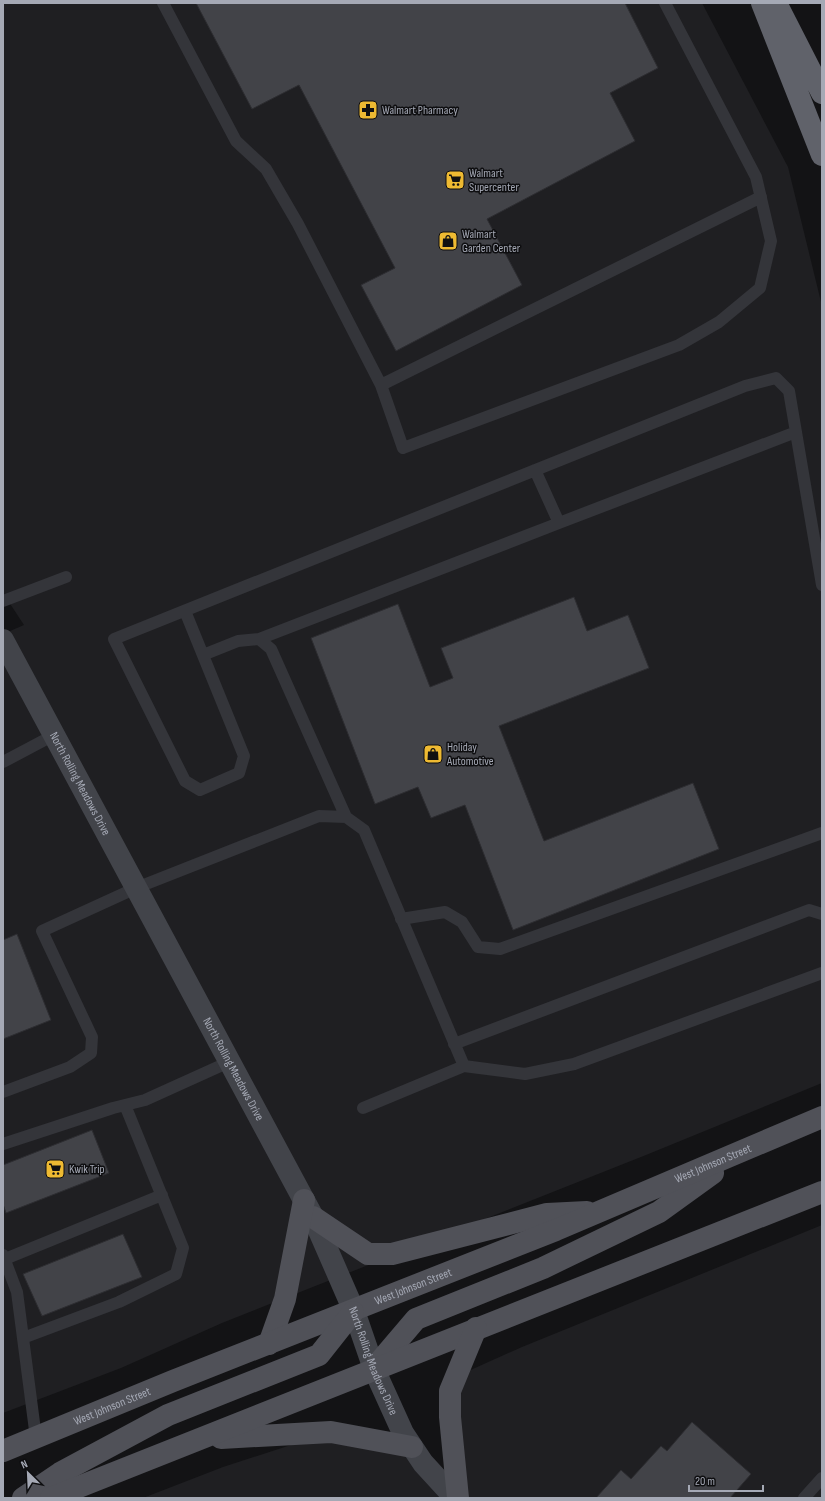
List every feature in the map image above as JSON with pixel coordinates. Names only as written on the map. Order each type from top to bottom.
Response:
[{"type":"highway","points":[[762,3],[822,155]]},
{"type":"highway","points":[[776,3],[822,93]]},
{"type":"main road","name":"North Rolling Meadows Drive","points":[[3,640],[308,1209],[354,1311],[374,1369],[403,1433],[422,1463],[455,1498]]},
{"type":"main road","name":"West Johnson Street","points":[[3,1451],[174,1381],[354,1311],[604,1210],[822,1117]]},
{"type":"main road","points":[[374,1369],[416,1319],[543,1268],[659,1212],[748,1148]]},
{"type":"main road","points":[[52,1498],[203,1439],[476,1328],[822,1192]]},
{"type":"main road","points":[[269,1344],[285,1299],[308,1209],[368,1254],[392,1254],[547,1214],[604,1210]]},
{"type":"main road","points":[[23,1498],[60,1473],[168,1415],[319,1356],[354,1311]]},
{"type":"main road","points":[[458,1498],[450,1417],[450,1391],[476,1328]]},
{"type":"main road","points":[[203,1439],[331,1432],[412,1447]]},
{"type":"lane","points":[[164,3],[236,141],[266,169],[298,224],[381,385],[403,448],[679,345],[719,322],[760,288],[771,242],[756,177],[665,3]]},
{"type":"lane","points":[[381,385],[761,197]]},
{"type":"lane","points":[[185,611],[244,756],[239,773],[200,790],[185,781],[114,639],[745,386],[776,378],[790,391],[822,585]]},
{"type":"lane","points":[[203,655],[238,641],[260,639],[796,432]]},
{"type":"lane","points":[[535,470],[559,523]]},
{"type":"lane","points":[[3,601],[66,577]]},
{"type":"lane","points":[[260,639],[271,650],[346,817],[364,830],[464,1066]]},
{"type":"lane","points":[[3,762],[54,735]]},
{"type":"lane","points":[[3,1092],[70,1067],[91,1053],[92,1037],[42,931],[136,888],[319,816],[346,817]]},
{"type":"lane","points":[[401,919],[445,912],[462,922],[478,947],[500,949],[822,833]]},
{"type":"lane","points":[[454,1044],[809,910],[822,914]]},
{"type":"lane","points":[[363,1108],[464,1066],[525,1074],[574,1064],[822,973]]},
{"type":"lane","points":[[3,1144],[145,1100],[229,1062]]},
{"type":"lane","points":[[23,1338],[119,1302],[176,1274],[183,1248],[126,1105]]},
{"type":"lane","points":[[36,1438],[16,1292],[4,1257],[162,1195]]},
{"type":"lane","points":[[804,1498],[822,1478]]},
{"type":"shaded area","points":[[3,3],[702,3],[788,167],[822,306],[822,1083],[646,1155],[222,1323],[121,1368],[3,1413],[3,634],[24,625],[3,593]]},
{"type":"shaded area","points":[[822,1225],[822,1498],[458,1498],[455,1377],[522,1347]]},
{"type":"shaded area","points":[[331,1432],[412,1447],[455,1498],[143,1498],[223,1467]]},
{"type":"building","name":"Walmart Supercenter","points":[[196,3],[625,3],[658,68],[610,93],[635,141],[487,219],[522,285],[396,351],[361,285],[395,268],[299,85],[252,109]]},
{"type":"building","name":"Holiday Automotive","points":[[574,597],[587,631],[628,615],[649,668],[499,726],[544,841],[693,783],[719,849],[513,930],[465,805],[431,818],[418,787],[375,804],[311,638],[398,604],[430,687],[453,678],[441,648]]},
{"type":"building","points":[[17,934],[51,1020],[3,1039],[3,940]]},
{"type":"building","name":"Kwik Trip","points":[[92,1130],[109,1173],[6,1213],[3,1204],[3,1165]]},
{"type":"building","points":[[123,1234],[142,1277],[42,1316],[23,1274]]},
{"type":"building","points":[[692,1422],[751,1474],[730,1498],[596,1498],[621,1470],[631,1479],[661,1446],[667,1451]]},
{"type":"place","name":"Walmart Pharmacy","points":[[368,110]]},
{"type":"place","name":"Walmart Supercenter","points":[[455,180]]},
{"type":"place","name":"Walmart Garden Center","points":[[448,241]]},
{"type":"place","name":"Holiday Automotive","points":[[433,754]]},
{"type":"place","name":"Kwik Trip","points":[[55,1169]]}]
